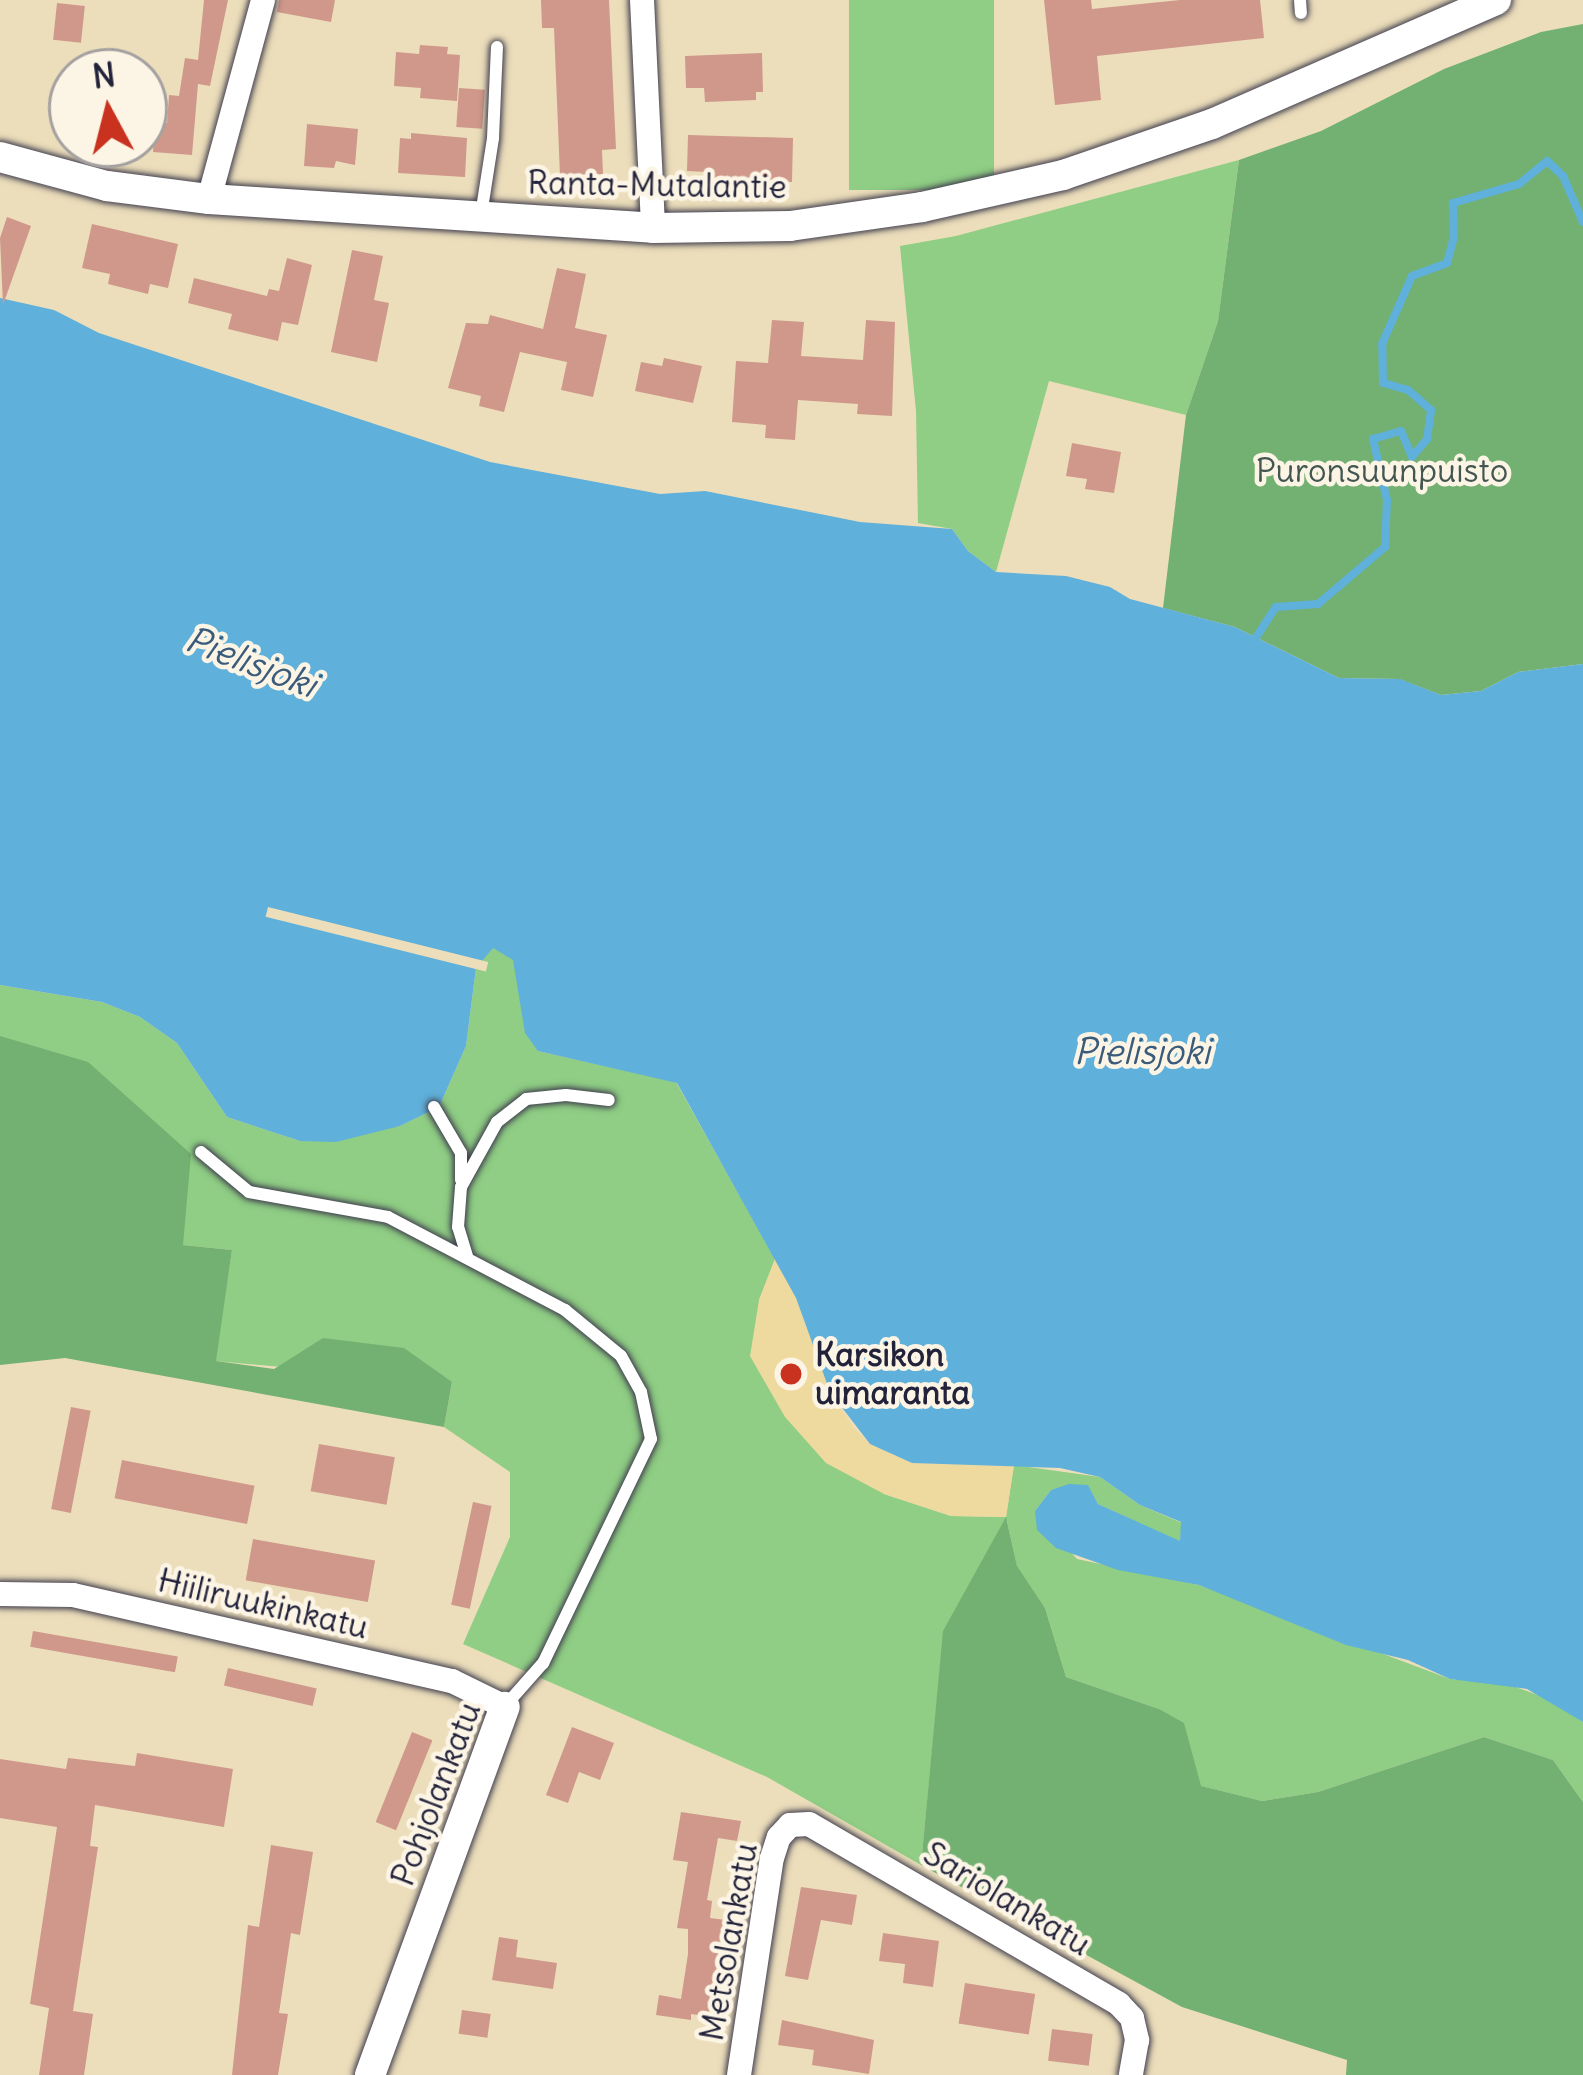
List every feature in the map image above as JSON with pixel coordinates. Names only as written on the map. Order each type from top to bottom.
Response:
[{"type":"street","points":[[209,199],[263,0]]},
{"type":"street","points":[[642,0],[653,228]]},
{"type":"street","name":"Ranta-Mutalantie","points":[[0,157],[107,186],[209,199],[653,228],[790,226],[922,207],[1063,175],[1212,124],[1496,0]]},
{"type":"street","name":"Hiiliruukinkatu","points":[[0,1594],[73,1595],[452,1682],[505,1706]]},
{"type":"street","name":"Pohjolankatu","points":[[370,2075],[505,1706]]},
{"type":"street","name":"Metsolankatu","points":[[739,2075],[772,1858],[790,1825]]},
{"type":"street","name":"Sariolankatu","points":[[790,1825],[831,1832],[1119,2004],[1132,2018],[1137,2040],[1132,2075]]},
{"type":"lane","points":[[481,217],[493,138],[497,47]]},
{"type":"lane","points":[[461,1187],[497,1122],[526,1099],[566,1095],[609,1100]]},
{"type":"lane","points":[[434,1107],[460,1153],[458,1227],[467,1256]]},
{"type":"lane","points":[[201,1152],[249,1192],[388,1217],[467,1256]]},
{"type":"lane","name":"Pohjolankatu","points":[[467,1256],[566,1310],[621,1356],[641,1392],[651,1439],[543,1663],[505,1706]]},
{"type":"green space","points":[[849,0],[994,0],[994,190],[849,190]]},
{"type":"green space","name":"Puronsuunpuisto","points":[[1583,24],[1583,664],[1518,672],[1481,691],[1441,695],[1399,679],[1339,678],[1235,627],[1163,608],[1186,415],[1218,321],[1239,160],[1321,131],[1444,69],[1541,32]]},
{"type":"green space","points":[[1239,160],[1218,321],[1186,415],[1049,381],[996,572],[968,551],[952,529],[918,523],[916,411],[900,246],[956,236]]},
{"type":"green space","points":[[492,947],[513,959],[538,1051],[676,1082],[775,1259],[759,1300],[884,1494],[951,1516],[1006,1517],[1014,1465],[1100,1477],[1140,1505],[1182,1523],[1180,1542],[1098,1504],[1088,1486],[1051,1490],[1035,1511],[1077,1559],[1199,1585],[1450,1679],[1507,1684],[1549,1699],[1583,1722],[1583,1802],[1553,1760],[1484,1737],[1318,1792],[1262,1801],[1200,1786],[1159,1709],[1066,1677],[1045,1608],[1017,1567],[1007,1521],[941,1658],[921,1865],[767,1777],[463,1644],[510,1537],[510,1472],[444,1427],[452,1382],[215,1361],[232,1250],[183,1245],[0,1036],[0,985],[102,1002],[140,1017],[177,1043],[227,1117],[300,1141],[400,1126],[439,1107],[466,1046],[476,968]]},
{"type":"green space","points":[[0,1036],[88,1062],[191,1154],[183,1245],[232,1250],[216,1361],[274,1369],[323,1338],[404,1348],[452,1382],[444,1427],[65,1358],[0,1365]]},
{"type":"green space","points":[[1006,1517],[1017,1566],[1045,1608],[1066,1677],[1159,1709],[1184,1723],[1201,1786],[1262,1801],[1318,1792],[1484,1737],[1553,1760],[1583,1802],[1583,2075],[1346,2075],[1347,2060],[1182,2007],[921,1865],[943,1631]]},
{"type":"sand","name":"Karsikon uimaranta","points":[[775,1259],[796,1298],[830,1392],[854,1428],[870,1444],[912,1463],[1014,1465],[1006,1517],[951,1516],[884,1494],[826,1463],[785,1417],[750,1356],[759,1300]]},
{"type":"water","name":"Pielisjoki","points":[[0,298],[54,310],[99,333],[490,462],[660,494],[705,491],[860,522],[952,529],[968,551],[996,572],[1066,576],[1110,587],[1130,599],[1235,627],[1339,678],[1400,679],[1441,695],[1481,691],[1518,672],[1583,664],[1583,1722],[1527,1689],[1450,1679],[1408,1660],[1346,1645],[1199,1585],[1118,1570],[1056,1548],[1037,1530],[1035,1511],[1051,1490],[1069,1484],[1088,1485],[1098,1504],[1180,1541],[1181,1522],[1140,1505],[1100,1477],[1060,1468],[912,1463],[870,1444],[830,1392],[796,1298],[677,1083],[538,1051],[525,1033],[513,960],[493,948],[476,968],[466,1046],[439,1107],[400,1126],[336,1142],[300,1141],[227,1117],[177,1043],[140,1017],[102,1002],[0,985]]},
{"type":"pier","points":[[268,907],[488,962],[486,972],[266,917]]},
{"type":"building","points":[[204,0],[228,0],[210,86],[198,84],[192,155],[168,153],[169,95],[179,96],[185,58],[198,60]]},
{"type":"building","points":[[279,0],[335,0],[331,22],[277,12]]},
{"type":"building","points":[[541,0],[609,0],[616,149],[602,150],[603,174],[560,176],[554,28],[542,28]]},
{"type":"building","points":[[1044,0],[1091,0],[1092,9],[1180,0],[1260,0],[1264,38],[1097,56],[1101,100],[1055,105]]},
{"type":"building","points":[[57,3],[85,6],[81,43],[53,40]]},
{"type":"building","points":[[420,45],[448,47],[447,54],[460,55],[457,101],[420,98],[421,88],[394,86],[396,52],[419,54]]},
{"type":"building","points":[[762,53],[763,92],[756,92],[756,100],[705,102],[704,88],[686,88],[685,56]]},
{"type":"building","points":[[459,88],[485,90],[482,129],[456,127]]},
{"type":"building","points":[[307,124],[358,129],[355,165],[336,161],[334,168],[304,166]]},
{"type":"building","points":[[411,133],[467,138],[465,177],[398,173],[400,138],[411,139]]},
{"type":"building","points":[[688,135],[793,138],[792,182],[763,181],[763,190],[727,189],[727,181],[707,181],[707,172],[687,171]]},
{"type":"building","points":[[7,217],[31,226],[3,305],[0,238]]},
{"type":"building","points":[[92,224],[178,244],[168,288],[150,284],[148,294],[108,284],[110,274],[82,268]]},
{"type":"building","points":[[352,250],[383,256],[374,300],[389,303],[377,362],[331,352]]},
{"type":"building","points":[[287,258],[312,265],[298,325],[282,322],[278,341],[228,329],[232,314],[188,303],[194,278],[267,296],[269,289],[279,291]]},
{"type":"building","points":[[557,268],[586,274],[575,328],[607,335],[593,397],[561,390],[567,362],[520,352],[504,412],[479,406],[481,396],[448,388],[466,323],[488,324],[490,315],[543,329]]},
{"type":"building","points":[[772,320],[804,322],[801,356],[863,360],[866,320],[895,322],[892,416],[857,414],[858,404],[798,400],[795,440],[765,438],[766,425],[732,422],[736,361],[768,363]]},
{"type":"building","points":[[664,358],[702,366],[693,403],[635,391],[641,362],[662,366]]},
{"type":"building","points":[[1072,443],[1121,452],[1114,493],[1085,489],[1087,479],[1066,476]]},
{"type":"building","points":[[71,1407],[91,1411],[71,1513],[51,1509]]},
{"type":"building","points":[[319,1444],[395,1457],[386,1505],[311,1491]]},
{"type":"building","points":[[122,1460],[255,1486],[247,1524],[115,1498]]},
{"type":"building","points":[[473,1502],[492,1506],[470,1609],[451,1605]]},
{"type":"building","points":[[253,1539],[375,1561],[368,1602],[246,1580]]},
{"type":"building","points":[[33,1631],[178,1657],[175,1672],[30,1647]]},
{"type":"building","points":[[228,1668],[317,1688],[313,1706],[224,1686]]},
{"type":"building","points":[[572,1727],[614,1743],[600,1780],[579,1772],[568,1803],[546,1795]]},
{"type":"building","points":[[412,1732],[432,1740],[396,1830],[376,1822]]},
{"type":"building","points":[[137,1753],[233,1769],[224,1827],[95,1805],[90,1846],[98,1847],[73,2011],[93,2014],[84,2075],[39,2075],[49,2008],[30,2004],[57,1827],[0,1818],[0,1759],[66,1769],[68,1758],[135,1766]]},
{"type":"building","points":[[681,1812],[741,1821],[737,1841],[718,1838],[707,1900],[712,1901],[710,1918],[725,1920],[712,2017],[691,2014],[691,2020],[656,2015],[659,1995],[681,1999],[688,1954],[688,1929],[677,1928],[688,1862],[673,1860]]},
{"type":"building","points":[[271,1845],[313,1852],[300,1935],[291,1933],[279,2013],[288,2014],[278,2075],[232,2075],[248,1925],[259,1927]]},
{"type":"building","points":[[801,1887],[857,1895],[852,1925],[821,1920],[808,1980],[785,1976]]},
{"type":"building","points":[[883,1933],[939,1941],[933,1987],[903,1983],[905,1964],[879,1961]]},
{"type":"building","points":[[499,1937],[518,1940],[516,1957],[557,1963],[553,1989],[492,1980]]},
{"type":"building","points":[[965,1983],[1035,1994],[1029,2035],[959,2023]]},
{"type":"building","points":[[462,2010],[491,2014],[487,2038],[459,2034]]},
{"type":"building","points":[[782,2020],[874,2040],[869,2074],[812,2065],[814,2050],[778,2045]]},
{"type":"building","points":[[1052,2029],[1093,2034],[1089,2066],[1048,2061]]},
{"type":"waterway","points":[[1255,639],[1276,607],[1318,604],[1385,547],[1387,500],[1373,439],[1401,431],[1412,457],[1427,439],[1431,410],[1408,390],[1383,383],[1382,344],[1412,276],[1447,263],[1454,237],[1453,203],[1519,184],[1547,161],[1563,176],[1583,222]]},
{"type":"place","name":"Karsikon uimaranta","points":[[791,1374]]}]
